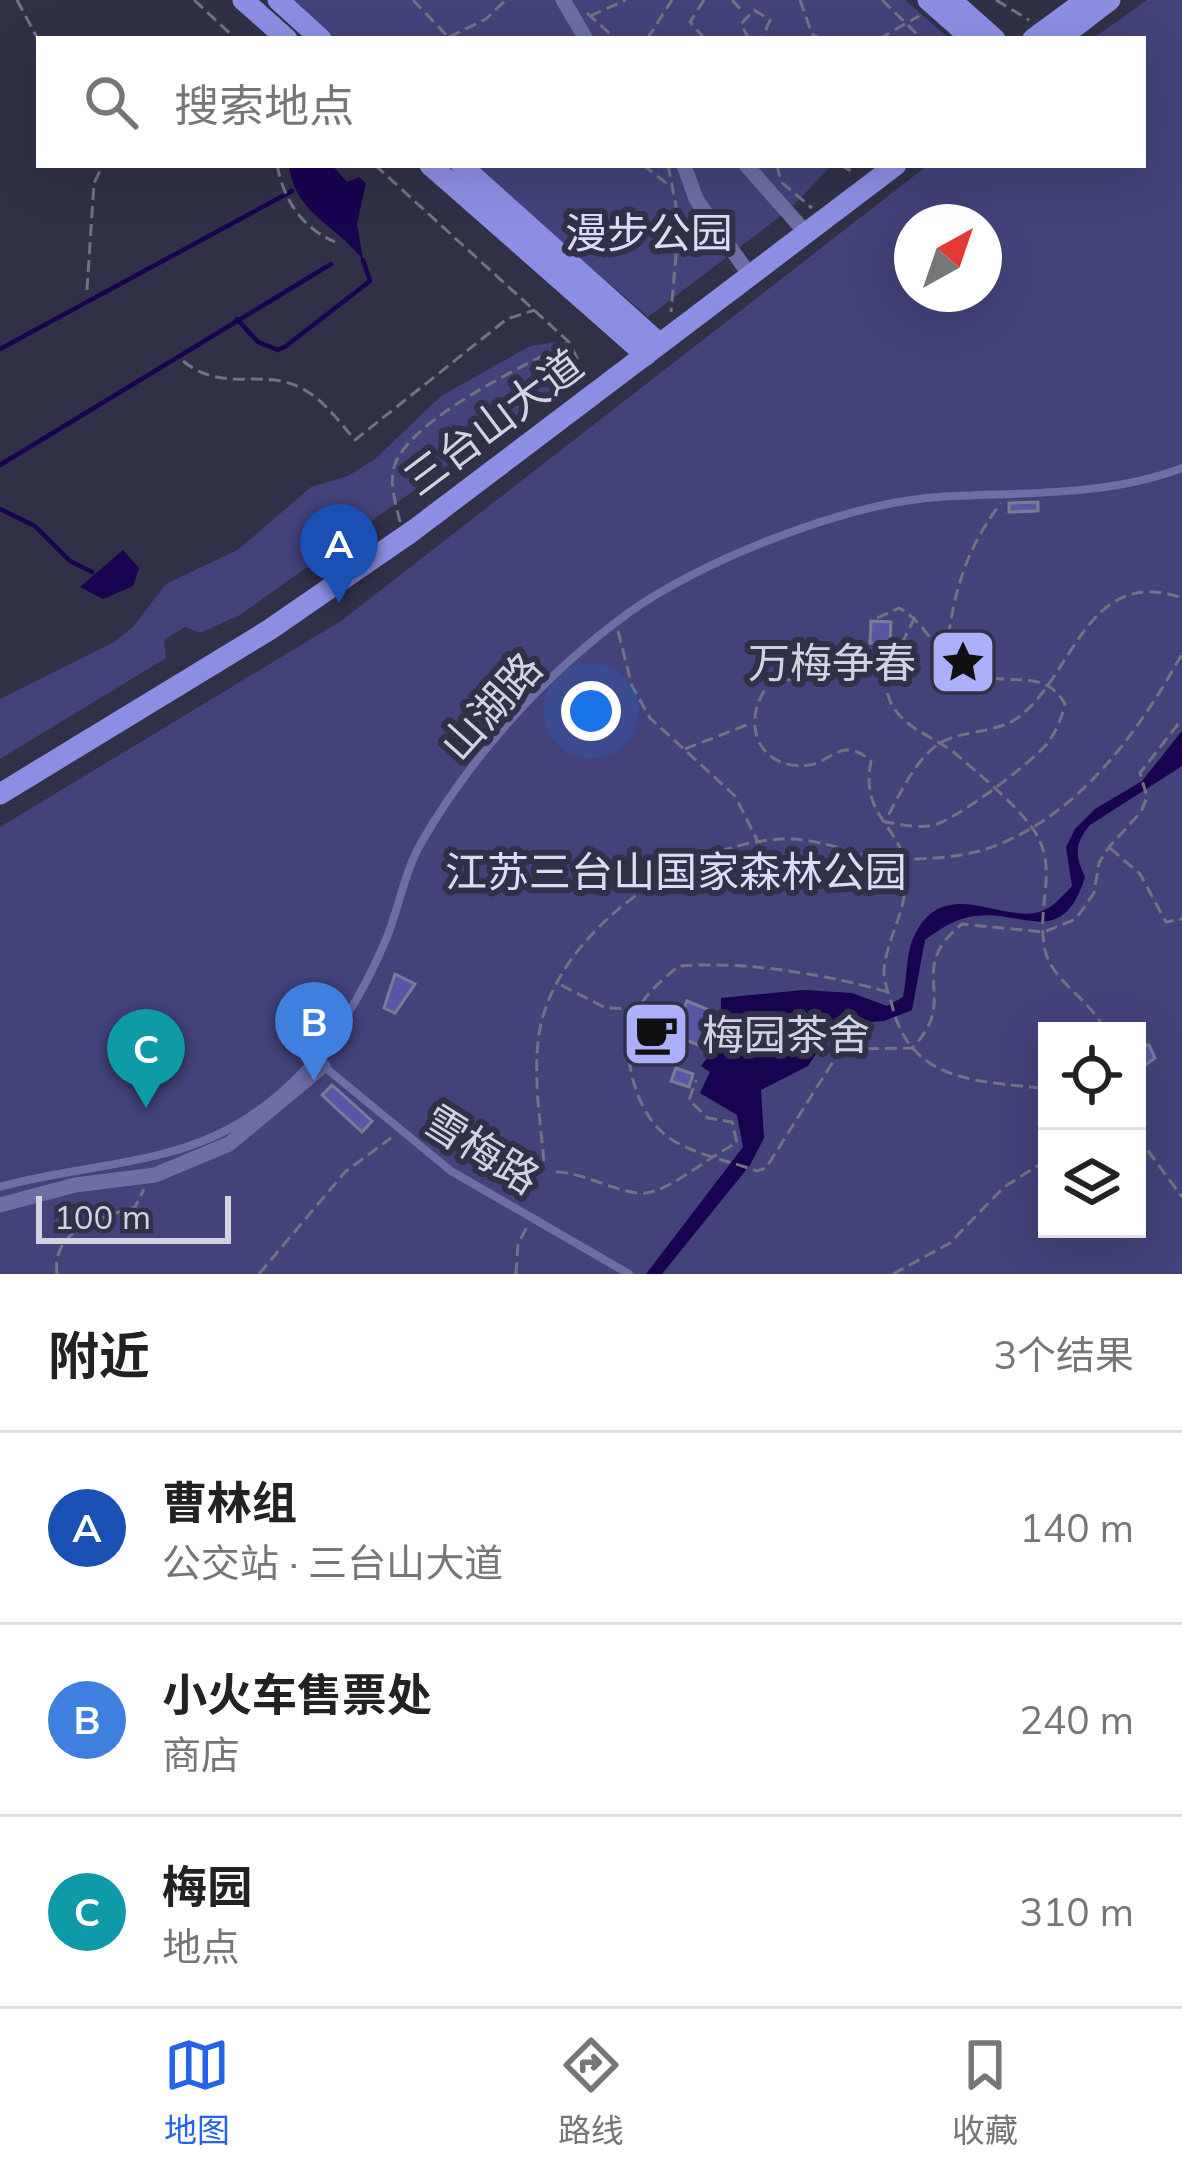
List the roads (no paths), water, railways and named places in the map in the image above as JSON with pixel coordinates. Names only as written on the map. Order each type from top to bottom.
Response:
[{"type":"main road","points":[[243,0],[284,36]]},
{"type":"main road","points":[[278,0],[318,36]]},
{"type":"main road","points":[[1037,36],[1086,0]]},
{"type":"main road","points":[[1063,36],[1110,0]]},
{"type":"main road","points":[[939,3],[969,36]]},
{"type":"main road","points":[[939,3],[990,36]]},
{"type":"main road","points":[[434,168],[653,341]]},
{"type":"main road","points":[[463,168],[653,341]]},
{"type":"main road","name":"三台山大道","points":[[0,794],[269,630],[414,530],[807,218],[858,168]]},
{"type":"main road","name":"三台山大道","points":[[0,784],[259,626],[892,168]]},
{"type":"street","points":[[563,0],[584,36]]},
{"type":"street","points":[[685,168],[696,199],[744,267]]},
{"type":"street","points":[[749,168],[807,218]]},
{"type":"street","points":[[0,1204],[75,1185],[147,1177],[242,1137],[319,1063]]},
{"type":"lane","name":"山湖路","points":[[0,1187],[75,1168],[154,1156],[232,1127],[319,1063],[386,940],[419,846],[469,771],[536,692],[616,623],[698,575],[859,512],[937,497],[1006,497],[1182,468]]},
{"type":"lane","name":"雪梅路","points":[[319,1063],[398,1133],[496,1200],[533,1216],[626,1272]]},
{"type":"waterway","points":[[0,349],[292,191]]},
{"type":"waterway","points":[[237,319],[258,342],[278,350],[370,281],[363,260]]},
{"type":"waterway","points":[[0,465],[331,264]]},
{"type":"waterway","points":[[0,509],[35,526],[70,561],[92,572]]},
{"type":"place","name":"曹林组","points":[[339,603]]},
{"type":"place","name":"万梅争春","points":[[963,662]]},
{"type":"place","name":"梅园茶舍","points":[[656,1034]]},
{"type":"place","name":"小火车售票处","points":[[314,1081]]},
{"type":"place","name":"梅园","points":[[146,1108]]},
{"type":"park label","name":"漫步公园","points":[[649,232]]},
{"type":"park label","name":"江苏三台山国家森林公园","points":[[676,871]]}]
